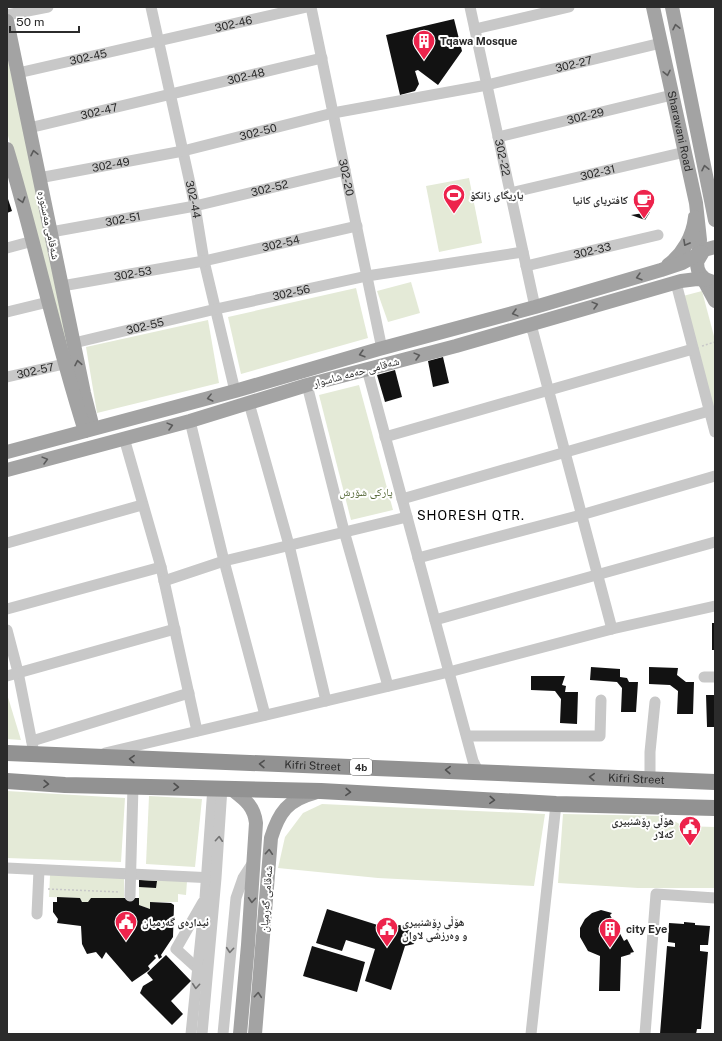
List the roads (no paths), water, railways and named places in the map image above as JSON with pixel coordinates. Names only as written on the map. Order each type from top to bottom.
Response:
[{"type":"highway","name":"Kifri Street","points":[[7,753],[33,748],[87,758],[711,782]]},
{"type":"highway","points":[[7,782],[321,791],[556,804],[710,808],[711,782]]},
{"type":"main road","name":"Sharawani Road","points":[[653,7],[695,201],[700,240],[700,254],[697,268],[707,280],[715,301]]},
{"type":"main road","name":"Sharawani Road","points":[[672,7],[715,220]]},
{"type":"main road","name":"شەقامی مەستورە","points":[[7,21],[74,343],[79,394],[89,429]]},
{"type":"main road","name":"شەقامی مەستورە","points":[[7,149],[11,175],[33,241],[64,364],[79,394]]},
{"type":"main road","points":[[661,270],[677,258],[687,243],[694,227],[695,201],[712,200]]},
{"type":"main road","name":"شەقامی حەمە شاسوار","points":[[7,452],[235,391],[535,307],[682,263],[709,248],[715,247]]},
{"type":"main road","name":"شەقامی حەمە شاسوار","points":[[7,470],[676,283],[689,280],[707,280]]},
{"type":"main road","points":[[568,297],[571,312]]},
{"type":"main road","name":"شەقامی گەرمیان","points":[[222,788],[246,800],[253,810],[256,823],[255,861],[240,1034]]},
{"type":"main road","name":"شەقامی گەرمیان","points":[[255,1034],[271,838],[278,820],[288,805],[298,797],[321,791]]},
{"type":"street","points":[[7,16],[48,7]]},
{"type":"street","name":"302-44","points":[[151,7],[160,41],[195,206],[204,261],[235,391]]},
{"type":"street","name":"302-46","points":[[160,41],[306,7]]},
{"type":"street","name":"302-20","points":[[311,7],[382,349]]},
{"type":"street","name":"302-22","points":[[470,7],[535,307]]},
{"type":"street","points":[[475,30],[569,7]]},
{"type":"street","name":"302-45","points":[[18,73],[160,41]]},
{"type":"street","name":"302-27","points":[[333,113],[487,85],[661,43]]},
{"type":"street","name":"302-48","points":[[171,96],[322,58]]},
{"type":"street","name":"302-29","points":[[498,137],[672,95]]},
{"type":"street","name":"302-47","points":[[29,128],[171,96]]},
{"type":"street","name":"302-50","points":[[183,151],[333,113]]},
{"type":"street","name":"302-49","points":[[39,178],[183,151]]},
{"type":"street","name":"302-31","points":[[510,193],[685,152]]},
{"type":"street","name":"302-52","points":[[195,206],[345,170]]},
{"type":"street","name":"302-51","points":[[51,232],[195,206]]},
{"type":"street","name":"302-54","points":[[204,261],[357,226]]},
{"type":"street","name":"302-33","points":[[526,266],[658,235]]},
{"type":"street","points":[[7,248],[33,241]]},
{"type":"street","name":"302-56","points":[[216,308],[367,276],[523,252]]},
{"type":"street","name":"302-53","points":[[62,286],[204,261]]},
{"type":"street","points":[[676,283],[715,432]]},
{"type":"street","points":[[7,312],[48,302]]},
{"type":"street","name":"302-55","points":[[74,343],[216,308]]},
{"type":"street","points":[[529,325],[533,332],[612,629]]},
{"type":"street","points":[[385,437],[693,349]]},
{"type":"street","name":"302-57","points":[[7,377],[64,364]]},
{"type":"street","points":[[367,370],[449,672],[478,772]]},
{"type":"street","points":[[307,385],[344,531],[388,686]]},
{"type":"street","points":[[249,402],[288,545],[326,701]]},
{"type":"street","points":[[402,498],[709,411]]},
{"type":"street","points":[[190,420],[224,561],[265,716]]},
{"type":"street","points":[[124,438],[161,567],[197,731]]},
{"type":"street","points":[[418,558],[581,515],[715,476]]},
{"type":"street","points":[[7,543],[142,505]]},
{"type":"street","points":[[164,581],[224,561],[407,516]]},
{"type":"street","points":[[435,620],[715,542]]},
{"type":"street","points":[[7,609],[161,567]]},
{"type":"street","points":[[87,758],[449,672],[612,629],[715,606]]},
{"type":"street","points":[[7,676],[175,629]]},
{"type":"street","points":[[7,630],[18,672],[33,748],[189,693]]},
{"type":"street","points":[[467,736],[600,736],[601,700]]},
{"type":"street","points":[[650,779],[650,752],[655,702]]},
{"type":"street","points":[[130,894],[133,786]]},
{"type":"street","points":[[191,1034],[202,969],[222,788]]},
{"type":"street","points":[[531,1034],[556,804]]},
{"type":"street","points":[[223,1034],[236,898],[243,878],[255,861]]},
{"type":"street","points":[[7,868],[212,878]]},
{"type":"street","points":[[37,914],[39,870]]},
{"type":"street","points":[[202,969],[176,949],[205,898],[212,878]]},
{"type":"street","points":[[646,1034],[656,894],[715,898]]},
{"type":"street","points":[[202,1034],[202,969],[205,898]]},
{"type":"place","name":"Tqawa Mosque","points":[[424,60]]},
{"type":"place","name":"یاریگای زانکۆ","points":[[454,214]]},
{"type":"place","name":"کافتریای کانیا","points":[[644,220]]},
{"type":"place","name":"هۆڵی ڕۆشنبیری کەلار","points":[[690,846]]},
{"type":"place","name":"ئیدارەی گەرمیان","points":[[126,942]]},
{"type":"place","name":"هۆڵی ڕۆشنبیری و وەرزشی لاوان","points":[[387,948]]},
{"type":"place","name":"city Eye","points":[[610,948]]},
{"type":"district","name":"SHORESH QTR.","points":[[471,515]]},
{"type":"park label","name":"پارکی شۆرش","points":[[366,492]]}]
